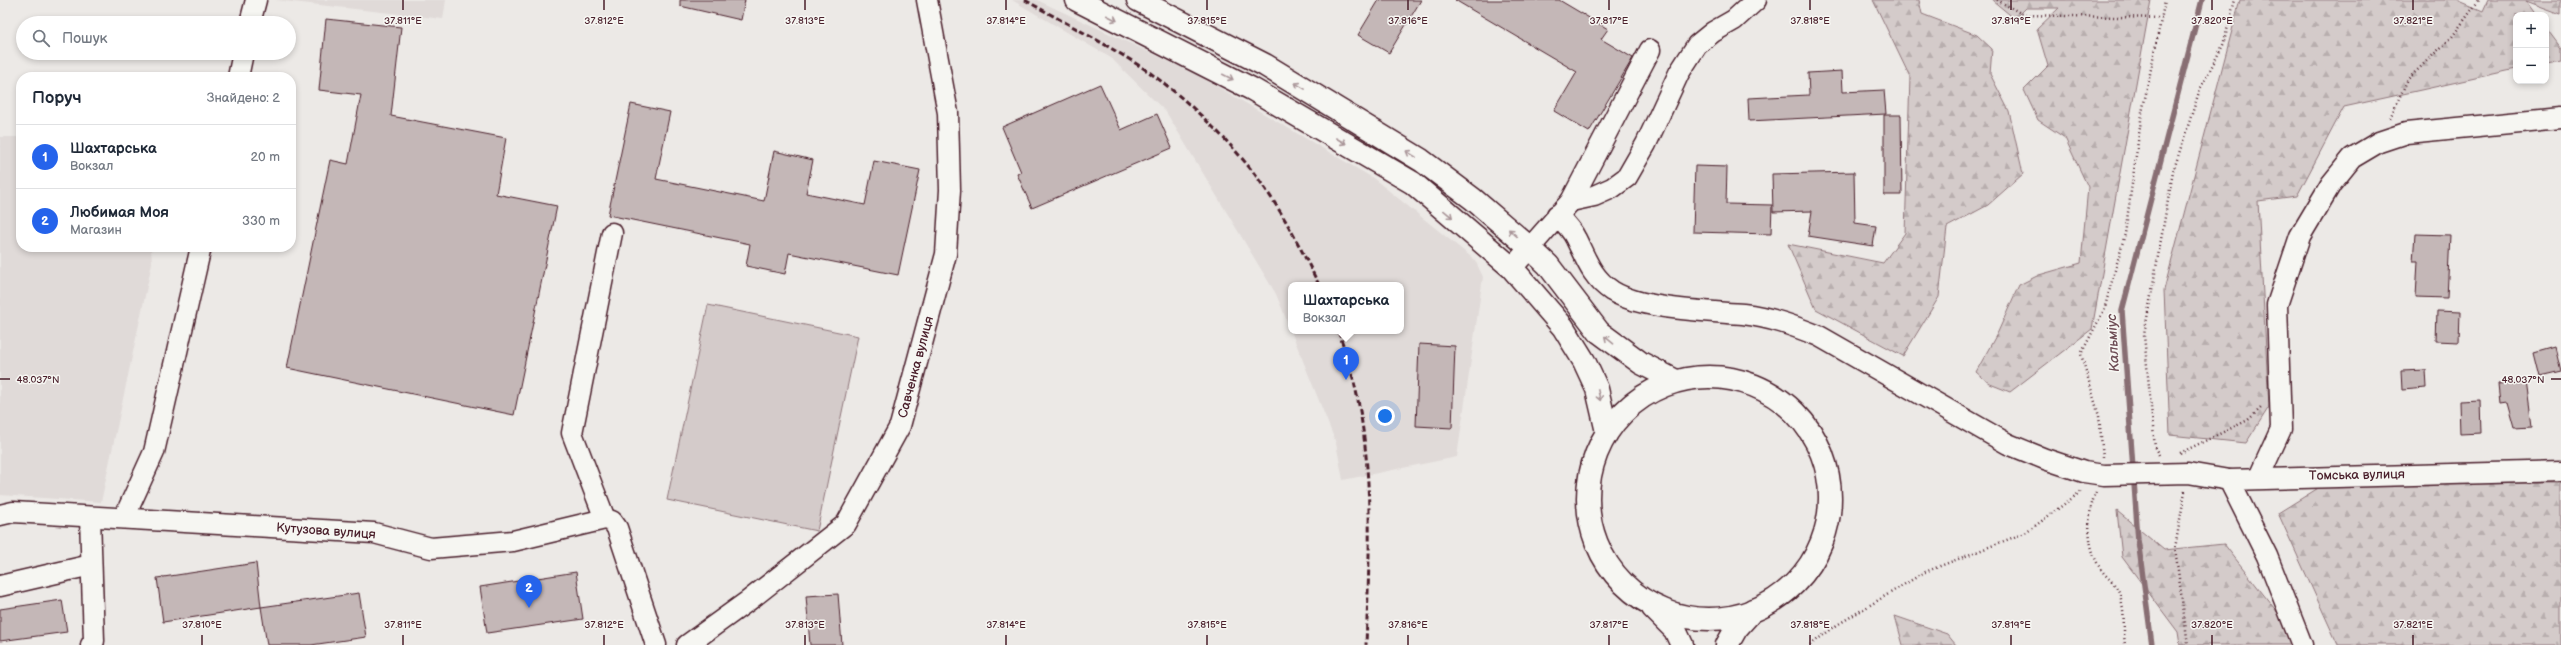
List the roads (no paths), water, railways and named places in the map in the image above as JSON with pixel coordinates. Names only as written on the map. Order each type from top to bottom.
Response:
[{"type":"main road","points":[[1077,0],[1252,89],[1413,184],[1512,268],[1563,327],[1584,361],[1598,389],[1606,432]]},
{"type":"main road","points":[[1138,0],[1266,65],[1421,160],[1474,199],[1548,265],[1600,332],[1641,363],[1676,381]]},
{"type":"main road","points":[[1627,587],[1645,601],[1665,610],[1687,616],[1709,619],[1731,616],[1753,610],[1782,594],[1806,571],[1822,542],[1830,509],[1828,476],[1818,444],[1799,416],[1773,395],[1743,381],[1709,376],[1676,381],[1656,389],[1637,400],[1620,415],[1606,432],[1592,463],[1587,497],[1592,530],[1606,561],[1627,587],[1664,616],[1675,630],[1681,643]]},
{"type":"main road","points":[[1727,645],[1736,629],[1753,610]]},
{"type":"street","points":[[252,16],[256,0]]},
{"type":"street","name":"Савченка вулиця","points":[[687,645],[748,601],[846,524],[900,426],[946,254],[950,190],[948,113],[927,0]]},
{"type":"street","points":[[1564,208],[1600,194],[1627,178],[1646,144],[1679,73],[1697,45],[1713,32],[1734,20],[1756,0]]},
{"type":"street","points":[[1512,268],[1564,208],[1650,50]]},
{"type":"street","points":[[239,72],[242,60]]},
{"type":"street","points":[[2259,477],[2280,429],[2276,304],[2300,236],[2331,184],[2352,158],[2379,142],[2406,133],[2561,118]]},
{"type":"street","name":"Томська вулиця","points":[[1564,208],[1593,275],[1612,291],[1645,302],[1687,310],[1744,314],[1774,319],[1798,327],[1819,336],[2008,444],[2078,470],[2104,475],[2188,473],[2229,480],[2259,477],[2561,471]]},
{"type":"street","points":[[612,233],[572,433],[604,519],[612,521],[617,528],[656,645]]},
{"type":"street","points":[[124,518],[154,452],[200,252]]},
{"type":"street","points":[[2229,480],[2267,556],[2302,645]]},
{"type":"street","name":"Кутузова вулиця","points":[[0,515],[13,512],[374,534],[431,548],[513,541],[604,519]]},
{"type":"street","points":[[90,517],[94,644]]},
{"type":"street","points":[[0,586],[92,565]]},
{"type":"waterway","name":"Кальміус","points":[[2152,645],[2138,540],[2122,311],[2202,0]]},
{"type":"railway","points":[[1025,0],[1101,42],[1146,70],[1177,94],[1210,124],[1253,171],[1272,199],[1293,235],[1317,282]]},
{"type":"railway","points":[[1339,334],[1351,369],[1365,447],[1369,526],[1366,645]]},
{"type":"place","name":"Шахтарська","points":[[1346,380]]},
{"type":"place","name":"Любимая Моя","points":[[529,608]]}]
